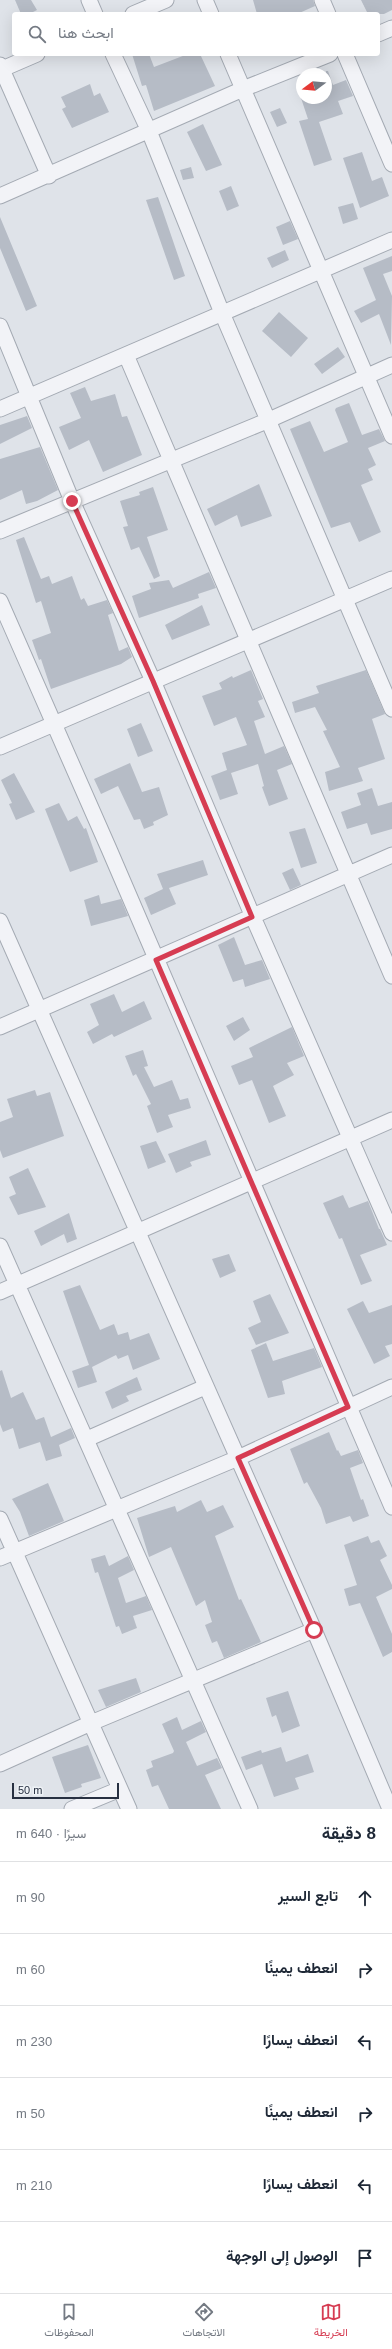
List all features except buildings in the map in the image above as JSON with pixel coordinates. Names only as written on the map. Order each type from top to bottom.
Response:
[{"type":"street","points":[[89,0],[94,12]]},
{"type":"street","points":[[138,12],[166,0]]},
{"type":"street","points":[[204,0],[209,12]]},
{"type":"street","points":[[322,0],[327,12]]},
{"type":"street","points":[[380,33],[392,28]]},
{"type":"street","points":[[32,56],[1,68],[49,176]]},
{"type":"street","points":[[114,56],[149,131],[222,313],[392,709]]},
{"type":"street","points":[[229,56],[392,436]]},
{"type":"street","points":[[0,196],[49,176],[243,89],[325,56]]},
{"type":"street","points":[[346,56],[392,164]]},
{"type":"street","points":[[0,409],[29,395],[126,355],[392,240]]},
{"type":"street","points":[[0,326],[72,501],[153,681],[252,917],[392,1233]]},
{"type":"street","points":[[126,355],[250,641],[392,976]]},
{"type":"street","points":[[0,531],[269,420],[392,365]]},
{"type":"street","points":[[0,747],[392,579]]},
{"type":"street","points":[[0,601],[55,724],[392,1507]]},
{"type":"street","points":[[0,1027],[156,960],[392,855]]},
{"type":"street","points":[[0,920],[139,1231],[205,1387],[314,1630],[390,1809]]},
{"type":"street","points":[[0,1292],[251,1180],[392,1120]]},
{"type":"street","points":[[0,1246],[250,1809]]},
{"type":"street","points":[[87,1439],[205,1387]]},
{"type":"street","points":[[0,1558],[238,1458],[392,1387]]},
{"type":"street","points":[[0,1518],[129,1809]]},
{"type":"street","points":[[0,1764],[91,1723],[314,1630]]},
{"type":"street","points":[[72,1809],[120,1789]]},
{"type":"route","points":[[72,501],[153,681],[252,917],[156,960],[348,1407],[238,1458],[314,1630]]}]
